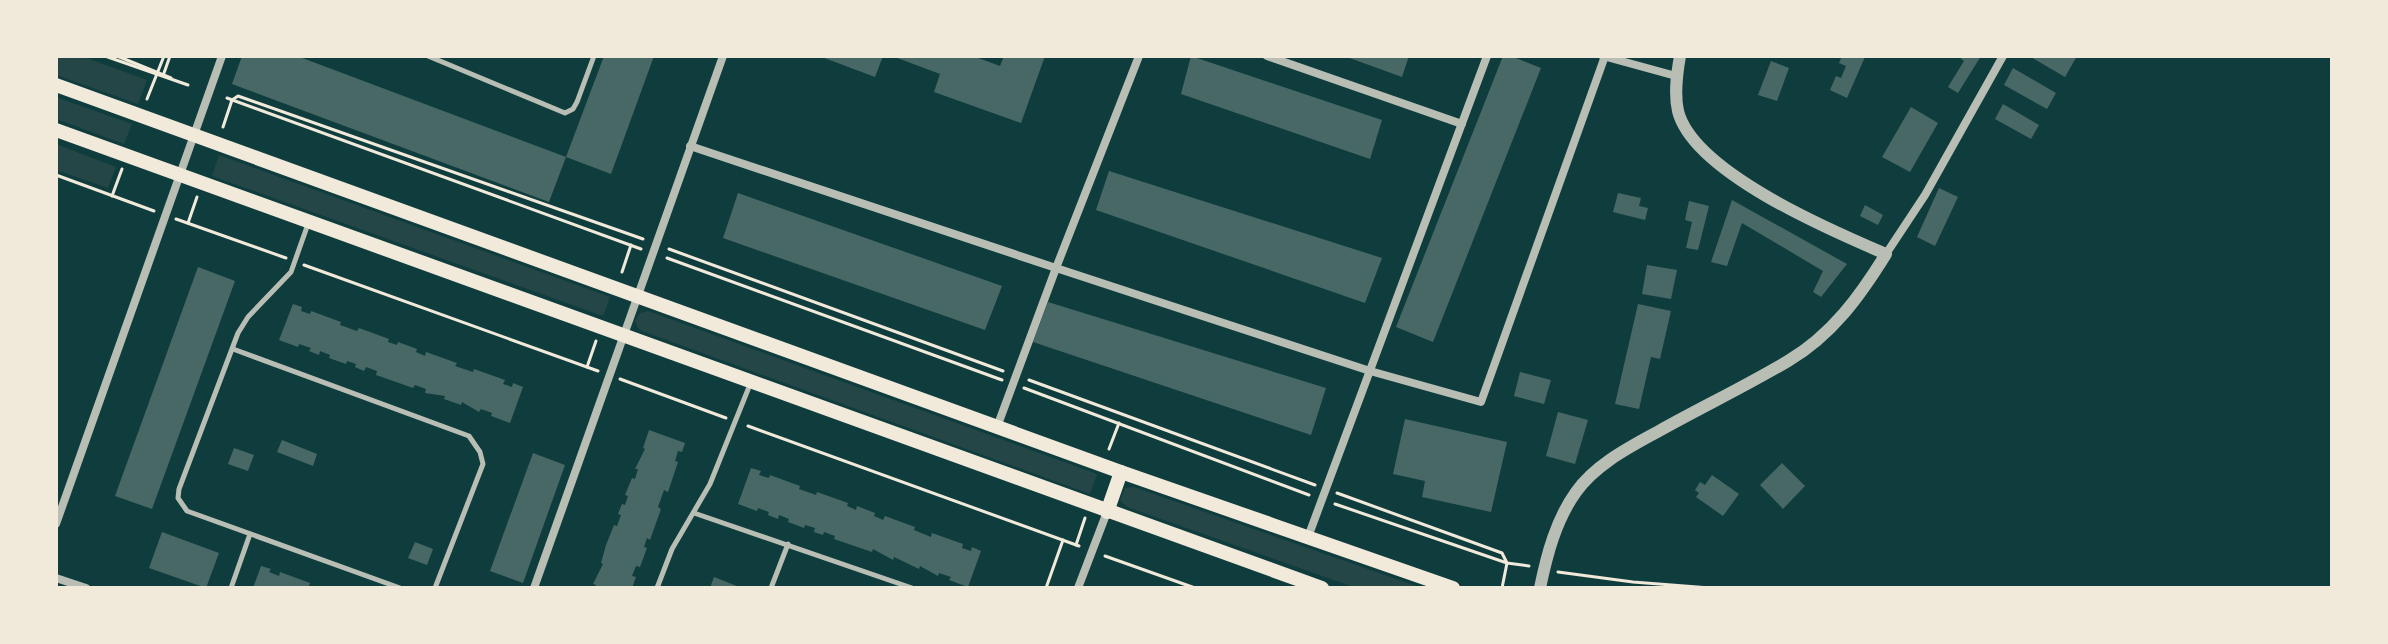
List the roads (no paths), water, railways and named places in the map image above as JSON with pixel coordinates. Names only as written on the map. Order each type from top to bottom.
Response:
[{"type":"main road","points":[[56,85],[1121,472],[1453,588]]},
{"type":"main road","points":[[56,130],[1322,588]]},
{"type":"main road","points":[[1107,512],[1121,472]]},
{"type":"street","points":[[56,524],[222,56]]},
{"type":"street","points":[[534,588],[723,56]]},
{"type":"street","points":[[997,427],[1139,56]]},
{"type":"street","points":[[1267,56],[1462,124]]},
{"type":"street","points":[[1308,537],[1487,56]]},
{"type":"street","points":[[690,146],[1370,371],[1481,402],[1604,56],[1676,76]]},
{"type":"street","points":[[1680,56],[1676,76],[1679,112],[1687,129],[1706,152],[1730,173],[1767,197],[1824,228],[1886,254]]},
{"type":"street","points":[[1540,588],[1548,549],[1558,524],[1576,491],[1600,467],[1651,435],[1790,360],[1836,324],[1859,298],[1925,195],[2003,56]]},
{"type":"street","points":[[1078,588],[1107,512]]},
{"type":"street","points":[[56,578],[86,588]]},
{"type":"lane","points":[[428,56],[565,113],[573,109],[577,102],[594,56]]},
{"type":"lane","points":[[309,222],[295,262],[282,284],[248,317],[233,349],[178,498],[187,511],[400,588]]},
{"type":"lane","points":[[233,349],[469,436],[475,441],[483,464],[435,588]]},
{"type":"lane","points":[[657,588],[672,549],[710,484],[752,381]]},
{"type":"lane","points":[[694,513],[912,588]]},
{"type":"lane","points":[[231,588],[250,534]]},
{"type":"lane","points":[[771,588],[788,544]]}]
